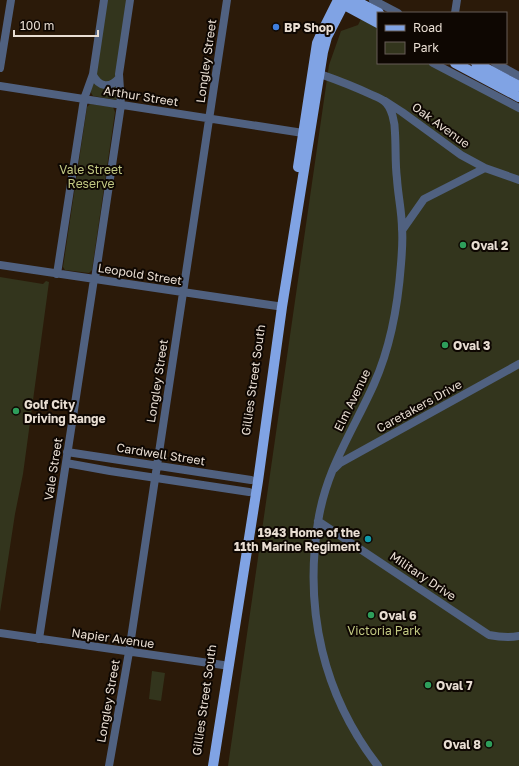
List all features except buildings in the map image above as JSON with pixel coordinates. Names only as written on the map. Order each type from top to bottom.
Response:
[{"type":"main road","points":[[354,0],[377,12]]},
{"type":"main road","points":[[340,1],[377,22]]},
{"type":"main road","name":"Gillies Street South","points":[[306,133],[326,41],[340,1]]},
{"type":"main road","name":"Gillies Street South","points":[[208,766],[255,481],[306,133],[317,43],[340,1]]},
{"type":"main road","points":[[457,64],[519,97]]},
{"type":"main road","points":[[478,64],[519,86]]},
{"type":"main road","name":"Gillies Street South","points":[[213,766],[225,666]]},
{"type":"street","points":[[0,68],[11,0]]},
{"type":"street","points":[[57,274],[84,99],[93,75],[104,0]]},
{"type":"street","name":"Vale Street","points":[[39,639],[121,105],[119,78],[130,0]]},
{"type":"street","name":"Longley Street","points":[[109,766],[129,652],[227,0]]},
{"type":"street","points":[[373,0],[396,12]]},
{"type":"street","points":[[455,12],[457,0]]},
{"type":"street","points":[[435,64],[519,108]]},
{"type":"street","points":[[497,64],[519,76]]},
{"type":"street","points":[[320,74],[359,89],[384,101]]},
{"type":"street","points":[[93,75],[99,83],[105,86],[113,84],[119,78]]},
{"type":"street","name":"Arthur Street","points":[[0,86],[306,133]]},
{"type":"street","name":"Oak Avenue","points":[[384,101],[402,112],[461,155],[485,168],[519,180]]},
{"type":"street","name":"Elm Avenue","points":[[378,766],[352,728],[340,706],[330,679],[316,618],[314,559],[318,521],[324,492],[341,450],[374,383],[387,350],[398,295],[402,229],[396,176],[395,131],[389,109],[384,101]]},
{"type":"street","points":[[402,229],[424,199],[485,168]]},
{"type":"street","name":"Leopold Street","points":[[0,265],[280,306]]},
{"type":"street","name":"Caretakers Drive","points":[[332,471],[340,464],[519,364]]},
{"type":"street","name":"Cardwell Street","points":[[67,452],[255,481]]},
{"type":"street","name":"Cardwell Street","points":[[66,463],[252,493]]},
{"type":"street","name":"Military Drive","points":[[318,521],[489,635],[499,637],[519,636]]},
{"type":"street","name":"Napier Avenue","points":[[0,633],[225,666]]},
{"type":"green space","points":[[106,0],[128,0],[116,78],[109,83],[98,80],[96,71]]},
{"type":"green space","name":"Victoria Park","points":[[361,19],[377,27],[377,64],[431,64],[519,110],[519,766],[228,766],[329,65],[341,31],[358,25]]},
{"type":"green space","points":[[94,82],[116,85],[117,100],[93,96],[90,91]]},
{"type":"green space","name":"Vale Street Reserve","points":[[90,104],[113,107],[115,112],[92,270],[89,273],[65,270],[63,267],[87,107]]},
{"type":"green space","name":"Golf City Driving Range","points":[[0,277],[43,284],[46,281],[49,282],[23,474],[15,514],[0,612]]},
{"type":"green space","points":[[152,671],[165,673],[161,701],[149,699]]},
{"type":"place","name":"BP Shop","points":[[276,27]]},
{"type":"place","name":"Oval 2","points":[[463,245]]},
{"type":"place","name":"Oval 3","points":[[445,345]]},
{"type":"place","name":"Golf City Driving Range","points":[[16,411]]},
{"type":"place","name":"1943 Home of the 11th Marine Regiment","points":[[368,539]]},
{"type":"place","name":"Oval 6","points":[[371,615]]},
{"type":"place","name":"Oval 7","points":[[428,685]]},
{"type":"place","name":"Oval 8","points":[[489,744]]}]
